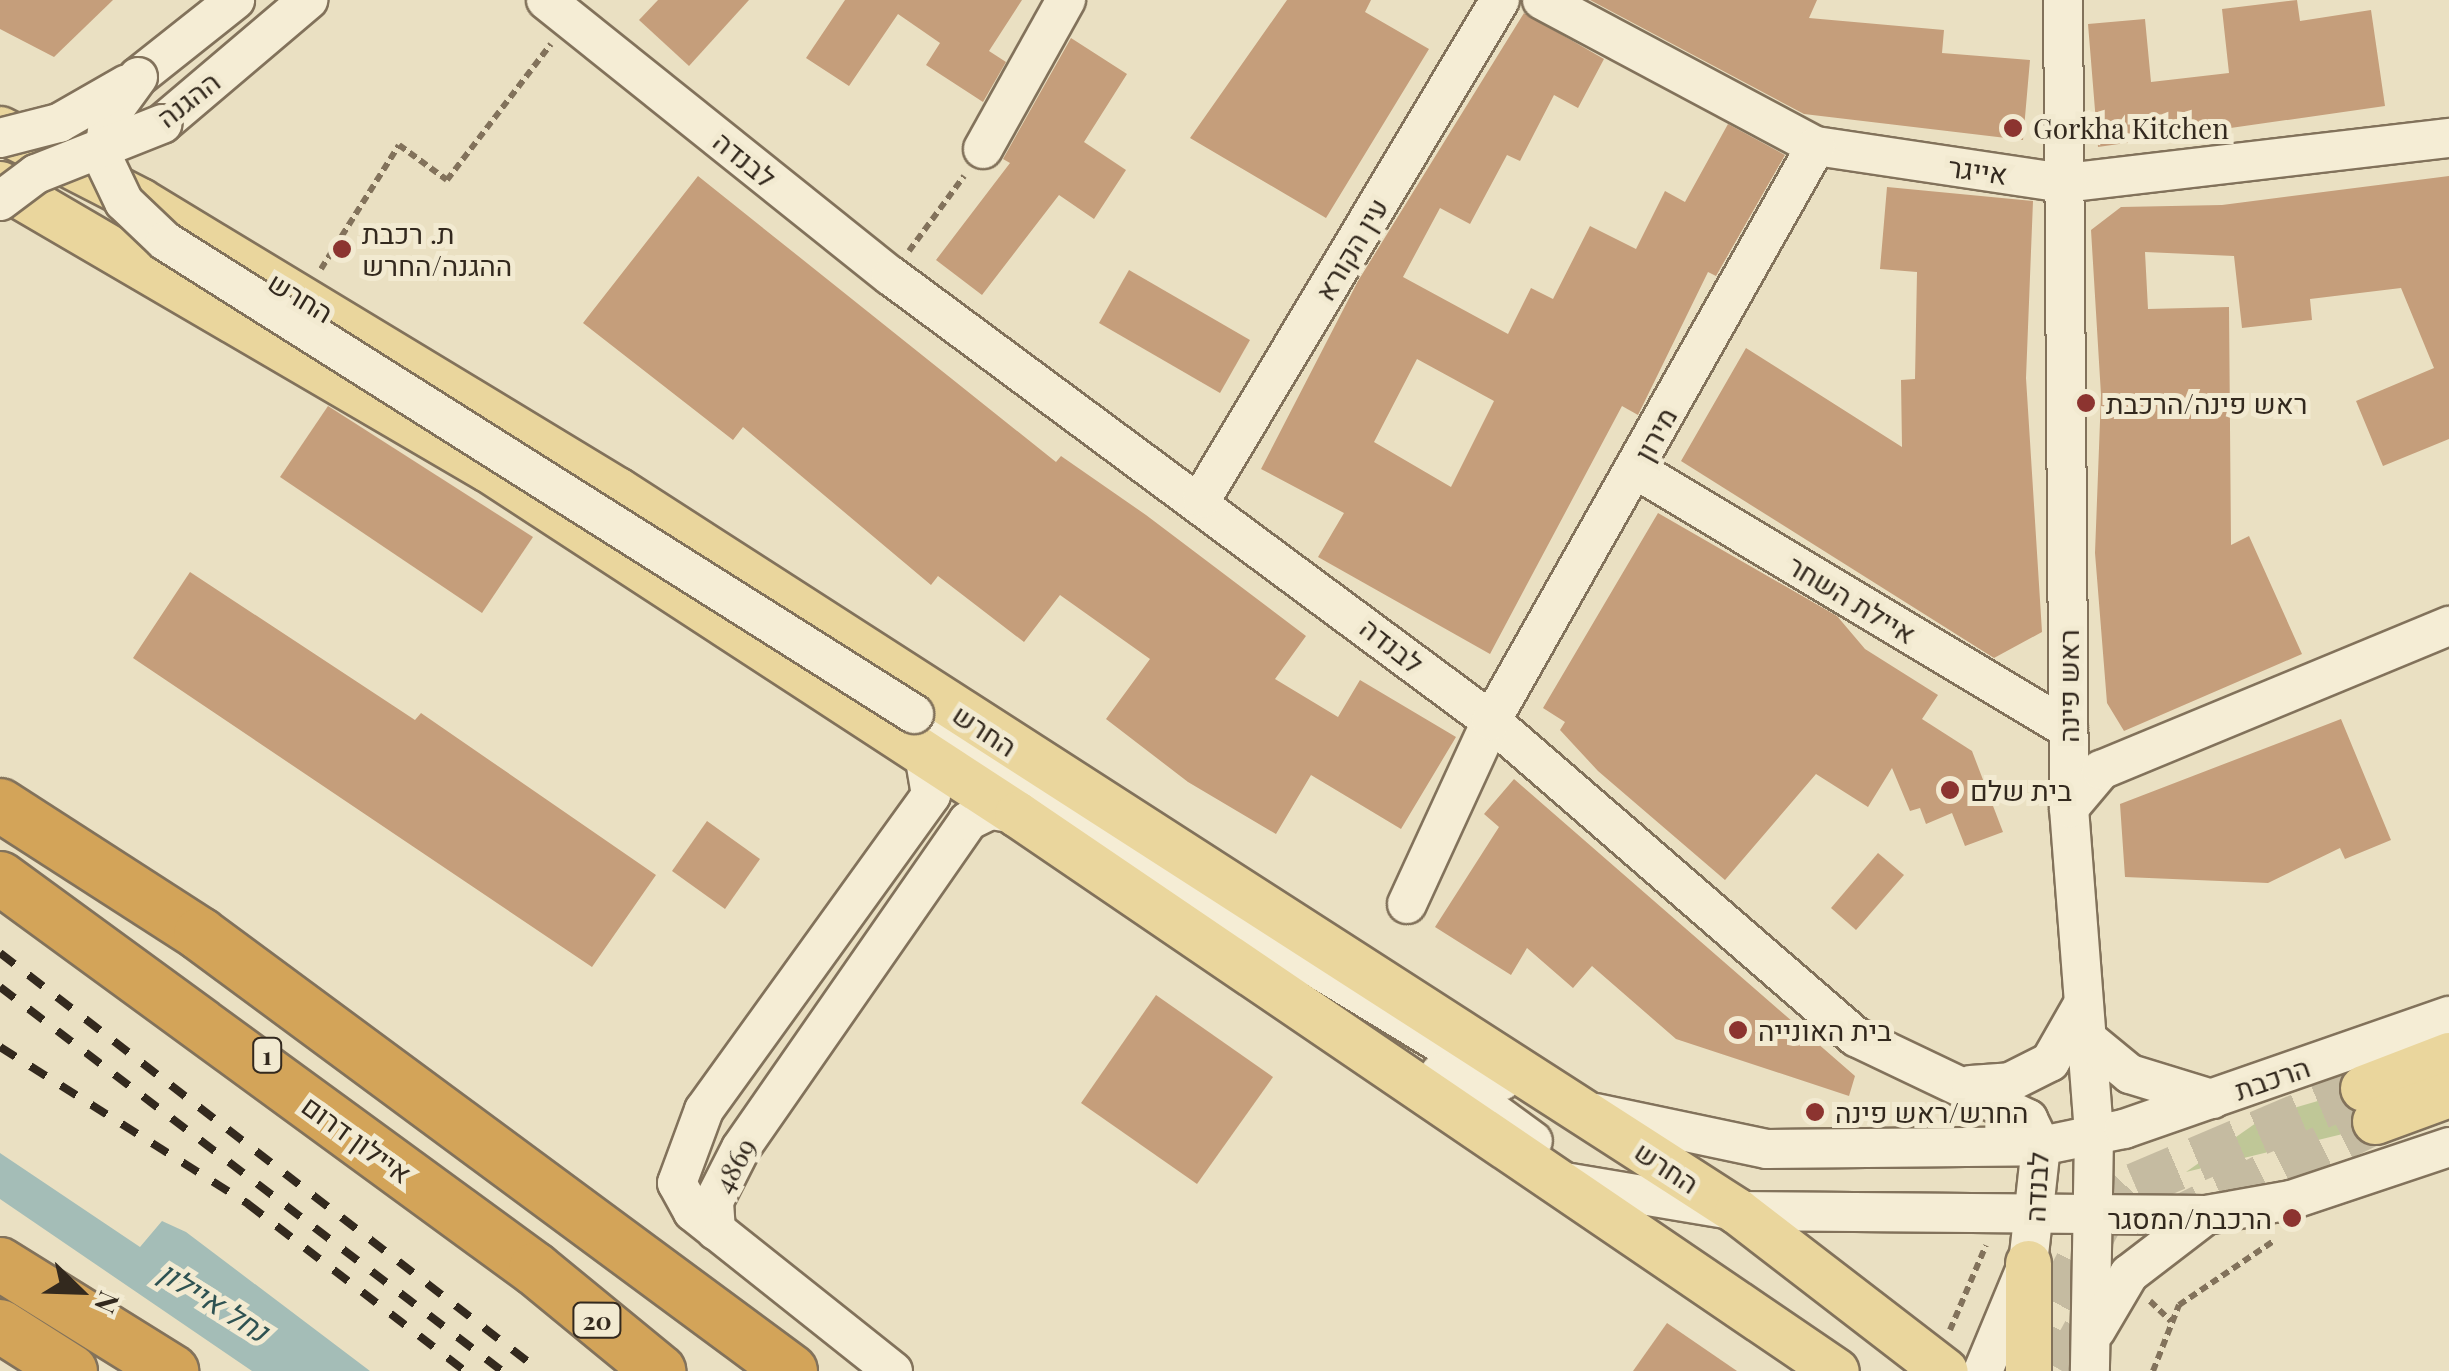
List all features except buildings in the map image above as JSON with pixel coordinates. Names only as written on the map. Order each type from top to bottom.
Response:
[{"type":"highway","points":[[0,805],[200,934],[791,1371]]},
{"type":"highway","name":"1","points":[[0,842],[535,1269]]},
{"type":"highway","name":"איילון דרום","points":[[0,878],[535,1269],[659,1371]]},
{"type":"highway","points":[[0,1264],[172,1371]]},
{"type":"highway","points":[[7,1330],[58,1371]]},
{"type":"highway","points":[[7,1330],[71,1371]]},
{"type":"main road","name":"החרש","points":[[0,129],[303,298],[1577,1108],[1737,1211],[1940,1367]]},
{"type":"main road","name":"החרש","points":[[0,184],[488,469],[919,734],[1036,811],[1542,1178],[1836,1371]]},
{"type":"main road","points":[[2449,1055],[2369,1105],[2449,1094]]},
{"type":"main road","points":[[2028,1262],[2028,1371]]},
{"type":"street","points":[[0,138],[59,123],[125,71],[193,0]]},
{"type":"street","points":[[0,156],[235,0]]},
{"type":"street","name":"ההגנה","points":[[0,201],[36,174],[162,124],[308,0]]},
{"type":"street","points":[[983,150],[1066,0]]},
{"type":"street","name":"עין הקורא","points":[[1202,498],[1500,0]]},
{"type":"street","name":"אייגר","points":[[1542,0],[1816,146],[2065,183],[2449,138]]},
{"type":"street","name":"ראש פינה","points":[[2063,0],[2069,808],[2094,1136],[2091,1354]]},
{"type":"street","name":"לבנדה","points":[[544,16],[891,276],[1202,498],[1490,721],[1856,1037],[2014,1106],[2041,1146],[2037,1214],[2028,1262],[1983,1371]]},
{"type":"street","points":[[125,71],[109,117],[103,158],[124,202],[166,241],[919,734]]},
{"type":"street","name":"מירון","points":[[1408,904],[1490,721],[1816,146]]},
{"type":"street","name":"איילת השחר","points":[[1635,469],[2068,729]]},
{"type":"street","points":[[2069,808],[2101,770],[2449,626]]},
{"type":"street","name":"4869","points":[[716,1231],[682,1198],[688,1141],[932,796],[919,734]]},
{"type":"street","name":"4869","points":[[716,1231],[714,1201],[741,1148],[968,821],[991,810],[1036,811]]},
{"type":"street","points":[[1036,811],[1596,1188],[1686,1273]]},
{"type":"street","name":"הרכבת","points":[[1036,811],[1438,1047],[1577,1108],[1767,1149],[2041,1146],[2094,1136],[2212,1100],[2449,1016]]},
{"type":"street","points":[[1964,1085],[2010,1082],[2050,1062],[2084,1021],[2130,1074],[2212,1100]]},
{"type":"street","points":[[1542,1178],[1737,1211],[2206,1215],[2291,1200],[2449,1147]]},
{"type":"street","points":[[2091,1354],[2130,1274],[2206,1215]]},
{"type":"street","points":[[716,1231],[893,1371]]},
{"type":"path","points":[[303,298],[399,145],[447,180],[553,42],[544,16]]},
{"type":"path","points":[[891,276],[983,150]]},
{"type":"path","points":[[1940,1367],[1979,1270],[1988,1216]]},
{"type":"path","points":[[2153,1371],[2179,1305],[2284,1231]]},
{"type":"green space","points":[[2335,1096],[2351,1132],[2186,1172],[2266,1116]]},
{"type":"water","name":"נחל איילון","points":[[0,1153],[140,1247],[162,1221],[186,1232],[370,1371],[252,1371],[0,1199]]},
{"type":"tunnel","points":[[2025,1362],[2099,1222],[2135,1185],[2363,1088]]},
{"type":"tunnel","points":[[2162,1226],[2375,1121]]},
{"type":"tunnel","points":[[2063,1371],[2101,1303]]},
{"type":"railway","points":[[0,953],[540,1371]]},
{"type":"railway","points":[[0,987],[502,1371]]},
{"type":"railway","points":[[0,1047],[248,1204],[465,1371]]},
{"type":"place","name":"Gorkha Kitchen","points":[[2013,128]]},
{"type":"place","name":"ת. רכבת ההגנה/החרש","points":[[342,249]]},
{"type":"place","name":"ראש פינה/הרכבת","points":[[2086,403]]},
{"type":"place","name":"בית שלם","points":[[1950,790]]},
{"type":"place","name":"בית האונייה","points":[[1738,1030]]},
{"type":"place","name":"החרש/ראש פינה","points":[[1815,1112]]},
{"type":"place","name":"הרכבת/המסגר","points":[[2292,1218]]}]
